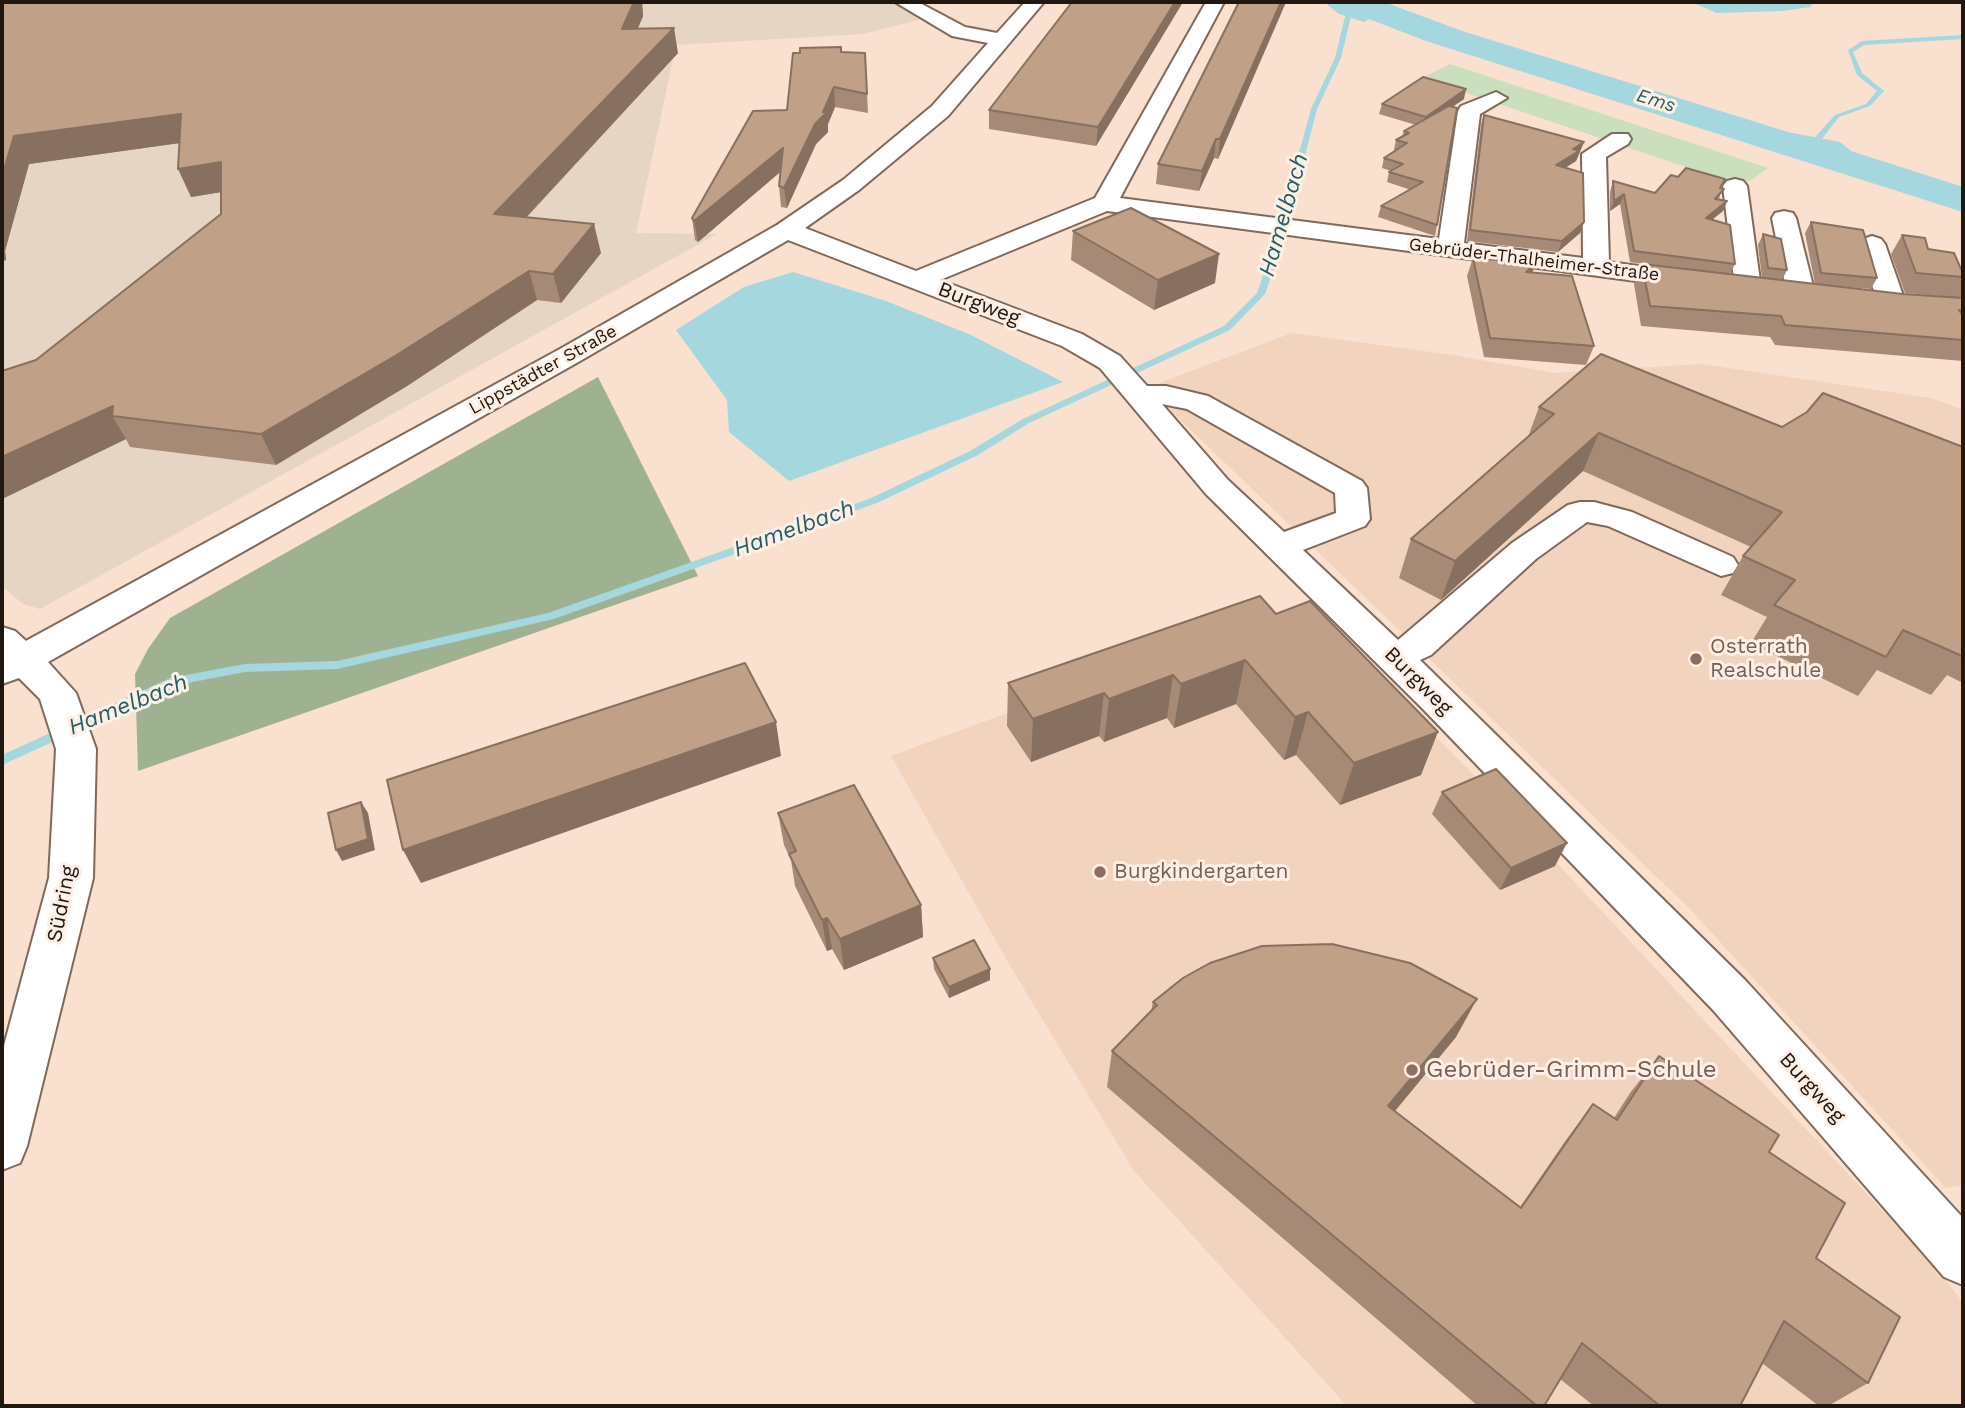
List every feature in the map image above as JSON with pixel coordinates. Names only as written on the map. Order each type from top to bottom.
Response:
[{"type":"street","points":[[904,2],[959,32],[1002,40]]},
{"type":"street","name":"Lippstädter Straße","points":[[9,657],[582,349],[786,230],[890,155],[940,110],[1035,2]]},
{"type":"street","points":[[918,281],[941,268],[1105,203],[1215,2]]},
{"type":"street","points":[[1450,249],[1469,111],[1496,98]]},
{"type":"street","points":[[1596,268],[1594,154],[1620,139]]},
{"type":"street","points":[[1735,186],[1748,288]]},
{"type":"street","name":"Gebrüder-Thalheimer-Straße","points":[[1105,203],[1814,296],[1784,218]]},
{"type":"street","points":[[1044,204],[1068,218]]},
{"type":"street","name":"Burgweg","points":[[786,230],[1072,340],[1110,362],[1217,487],[1394,657],[1730,995],[1963,1258]]},
{"type":"street","points":[[1872,244],[1891,304]]},
{"type":"street","points":[[1136,391],[1197,402],[1352,488],[1353,519],[1280,546]]},
{"type":"street","points":[[1394,657],[1418,646],[1524,551],[1580,512],[1620,519],[1721,565]]},
{"type":"street","name":"Südring","points":[[2,1146],[71,878],[76,749],[57,693],[9,657]]},
{"type":"shaded area","points":[[123,2],[892,2],[923,19],[863,34],[676,45],[636,233],[717,234],[40,609],[23,604],[2,586],[2,18]]},
{"type":"shaded area","name":"Osterrath Realschule","points":[[1292,333],[1452,355],[1555,373],[1701,364],[1931,398],[1963,410],[1963,1185],[1946,1188],[1689,908],[1170,410],[1159,383]]},
{"type":"shaded area","name":"Gebrüder-Grimm-Schule","points":[[1303,604],[1474,775],[1940,1272],[1963,1303],[1963,1406],[1347,1406],[1134,1171],[1012,969],[891,756]]},
{"type":"green space","points":[[1450,64],[1768,168],[1742,186],[1422,78]]},
{"type":"green space","points":[[598,377],[698,576],[138,771],[135,674],[148,649],[170,618]]},
{"type":"water","name":"Ems","points":[[1324,2],[1384,2],[1462,31],[1788,132],[1840,142],[1851,151],[1963,187],[1963,212],[1426,41],[1369,19],[1364,22],[1339,14]]},
{"type":"water","points":[[1691,2],[1814,2],[1810,7],[1782,11],[1717,13]]},
{"type":"water","points":[[793,272],[886,301],[971,335],[1063,382],[789,481],[729,432],[727,400],[676,330],[744,287]]},
{"type":"building","points":[[2,2],[634,2],[622,29],[674,28],[494,214],[594,224],[553,274],[529,271],[395,356],[261,434],[112,416],[113,406],[2,457],[2,371],[36,360],[221,214],[221,162],[178,169],[181,114],[14,136],[2,176]]},
{"type":"building","points":[[1072,2],[1175,2],[1098,127],[989,110]]},
{"type":"building","points":[[1239,2],[1281,2],[1220,139],[1216,139],[1202,171],[1158,164]]},
{"type":"building","points":[[841,47],[841,52],[865,53],[867,94],[834,87],[823,112],[827,112],[815,124],[784,188],[779,186],[783,148],[694,221],[692,218],[753,111],[787,110],[793,53],[800,53],[800,48]]},
{"type":"building","points":[[1423,77],[1466,89],[1426,117],[1382,104]]},
{"type":"building","points":[[1449,106],[1457,108],[1437,225],[1381,206],[1423,182],[1389,172],[1403,164],[1384,158],[1407,143],[1396,140],[1409,133],[1404,131]]},
{"type":"building","points":[[1484,115],[1584,142],[1573,149],[1579,151],[1556,165],[1583,173],[1584,222],[1562,241],[1470,230]]},
{"type":"building","points":[[1686,168],[1725,179],[1720,188],[1724,189],[1715,199],[1727,201],[1706,218],[1730,225],[1735,264],[1634,251],[1624,194],[1614,201],[1613,181],[1655,193],[1671,175],[1678,177]]},
{"type":"building","points":[[1131,208],[1219,254],[1158,280],[1073,231]]},
{"type":"building","points":[[1811,222],[1863,230],[1877,278],[1821,273]]},
{"type":"building","points":[[1763,234],[1781,239],[1787,270],[1768,268]]},
{"type":"building","points":[[1902,235],[1925,238],[1928,249],[1954,253],[1963,270],[1963,277],[1916,273]]},
{"type":"building","points":[[1473,258],[1536,263],[1526,272],[1572,276],[1594,346],[1490,338]]},
{"type":"building","points":[[1642,264],[1903,294],[1963,298],[1963,311],[1959,310],[1963,316],[1963,340],[1785,325],[1781,316],[1650,306]]},
{"type":"building","points":[[1601,354],[1782,427],[1807,412],[1823,393],[1963,447],[1962,656],[1903,630],[1886,657],[1774,605],[1795,580],[1743,556],[1782,512],[1599,433],[1455,561],[1411,539],[1554,414],[1539,407]]},
{"type":"building","points":[[1260,596],[1276,614],[1310,601],[1438,732],[1354,763],[1308,712],[1295,717],[1245,660],[1181,684],[1173,675],[1109,699],[1104,693],[1033,719],[1008,683]]},
{"type":"building","points":[[745,663],[776,722],[403,850],[387,780]]},
{"type":"building","points":[[1496,769],[1567,843],[1511,868],[1442,792]]},
{"type":"building","points":[[854,785],[921,905],[840,939],[827,918],[822,920],[789,854],[796,851],[778,813]]},
{"type":"building","points":[[361,802],[368,839],[336,850],[328,813]]},
{"type":"building","points":[[974,940],[990,969],[949,987],[933,958]]},
{"type":"building","points":[[1332,944],[1410,963],[1477,999],[1388,1106],[1521,1208],[1593,1104],[1617,1120],[1659,1056],[1779,1135],[1769,1152],[1845,1203],[1816,1258],[1900,1317],[1868,1383],[1784,1321],[1740,1406],[1660,1406],[1582,1343],[1544,1406],[1537,1406],[1112,1051],[1157,1005],[1153,1002],[1183,978],[1210,963],[1262,946]]},
{"type":"waterway","name":"Hamelbach","points":[[2,760],[174,681],[245,668],[337,665],[550,616],[873,501],[974,453],[1026,421],[1227,328],[1261,294],[1278,245],[1314,109],[1338,58],[1348,17],[1356,5]]},
{"type":"waterway","points":[[1810,148],[1837,116],[1868,105],[1881,91],[1859,74],[1850,51],[1862,43],[1878,41],[1963,37]]},
{"type":"place","name":"Osterrath Realschule","points":[[1696,659]]},
{"type":"place","name":"Burgkindergarten","points":[[1100,872]]},
{"type":"place","name":"Gebrüder-Grimm-Schule","points":[[1412,1070]]}]
